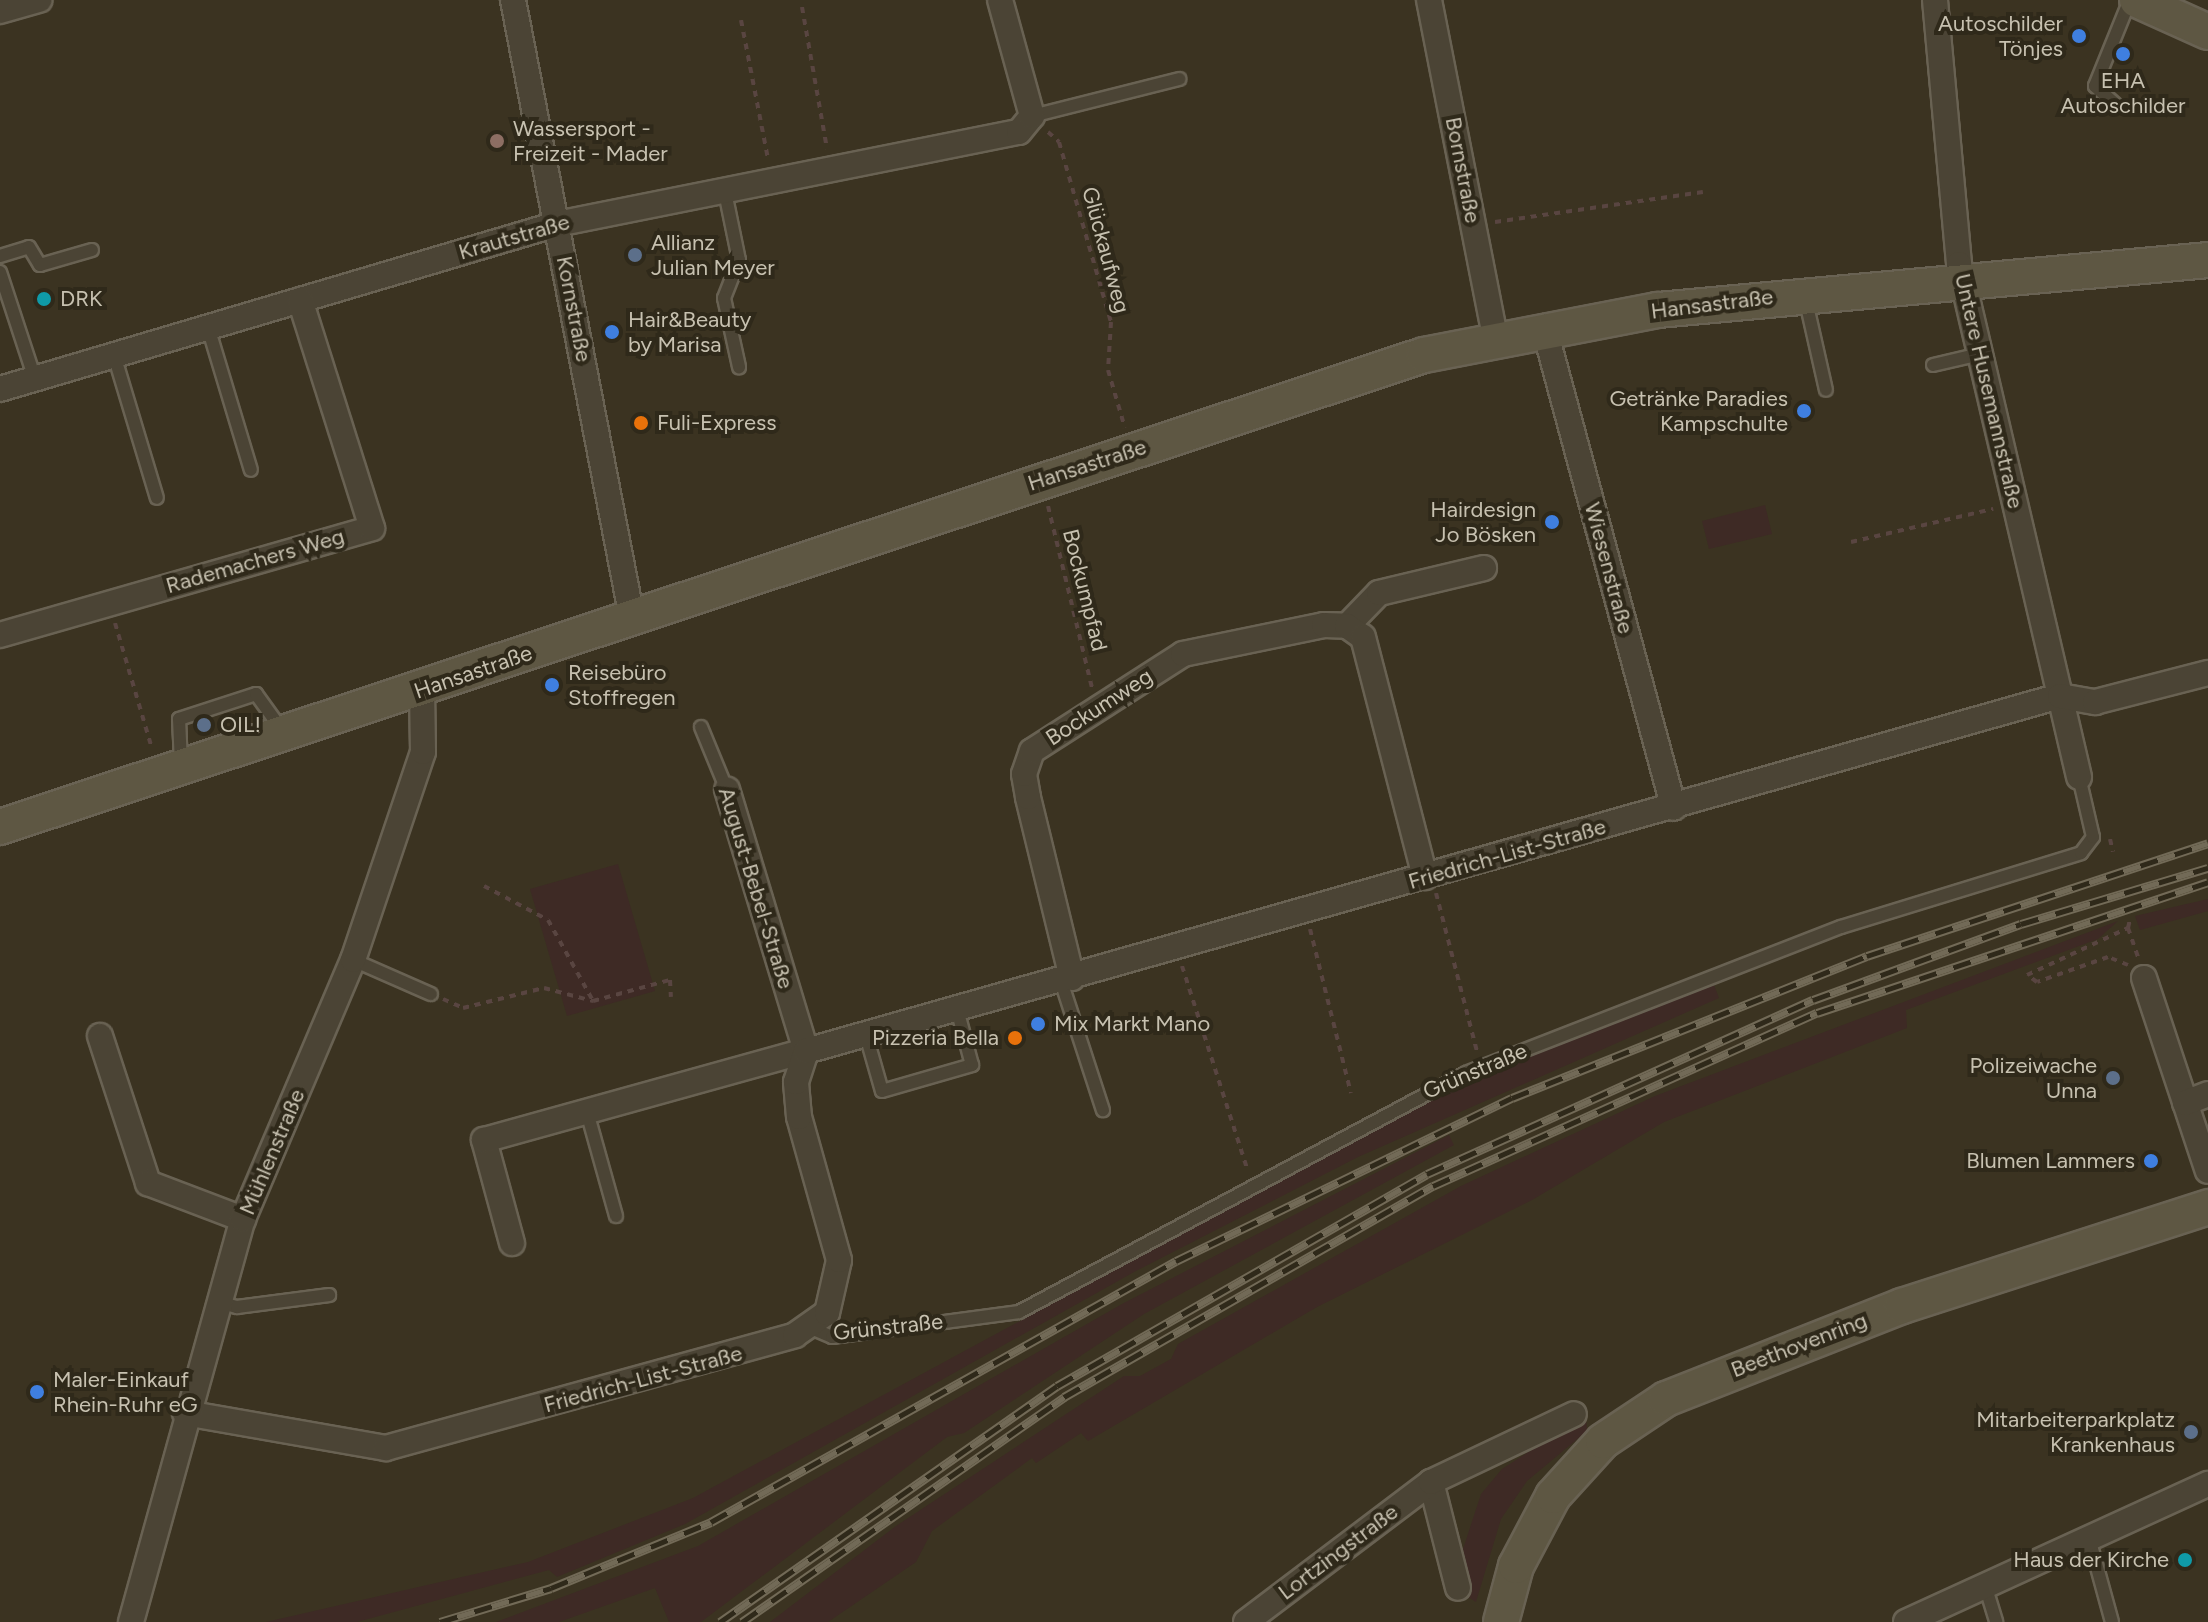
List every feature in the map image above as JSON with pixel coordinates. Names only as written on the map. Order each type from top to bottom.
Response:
[{"type":"main road","points":[[2159,4],[2208,32]]},
{"type":"main road","name":"Hansastraße","points":[[0,827],[1424,355],[1544,327],[1804,294],[2208,260]]},
{"type":"main road","name":"Beethovenring","points":[[1501,1622],[1516,1566],[1553,1496],[1603,1441],[1666,1399],[1902,1306],[2208,1207]]},
{"type":"street","points":[[0,11],[39,0]]},
{"type":"street","name":"Kornstraße","points":[[513,0],[632,618]]},
{"type":"street","points":[[1000,0],[1032,116]]},
{"type":"street","name":"Bornstraße","points":[[1429,0],[1496,340]]},
{"type":"street","name":"Untere Husemannstraße","points":[[1935,0],[1962,281],[2079,777]]},
{"type":"street","name":"Krautstraße","points":[[0,389],[557,224],[1019,132],[1032,116]]},
{"type":"street","name":"Rademachers Weg","points":[[0,635],[372,528],[300,300]]},
{"type":"street","name":"Wiesenstraße","points":[[1544,327],[1674,808]]},
{"type":"street","points":[[1428,876],[1363,637],[1347,626],[1379,593],[1484,568]]},
{"type":"street","name":"Bockumweg","points":[[1067,979],[1024,774],[1032,751],[1183,654],[1347,626]]},
{"type":"street","name":"Friedrich-List-Straße","points":[[512,1243],[484,1140],[1674,808],[2060,696],[2095,702],[2208,673]]},
{"type":"street","name":"Mühlenstraße","points":[[133,1611],[185,1413],[243,1219],[353,960],[423,752],[422,689]]},
{"type":"street","name":"August-Bebel-Straße","points":[[727,790],[806,1051]]},
{"type":"street","points":[[2143,973],[2208,1171]]},
{"type":"street","points":[[100,1036],[148,1183],[243,1219]]},
{"type":"street","points":[[806,1051],[796,1082],[799,1117],[839,1260],[837,1294],[811,1328]]},
{"type":"street","points":[[2185,1103],[2208,1094]]},
{"type":"street","name":"Friedrich-List-Straße","points":[[185,1413],[386,1448],[811,1328]]},
{"type":"street","name":"Lortzingstraße","points":[[1246,1622],[1431,1482],[1574,1414]]},
{"type":"street","points":[[1431,1482],[1458,1588]]},
{"type":"street","points":[[1906,1622],[2208,1484]]},
{"type":"lane","points":[[2115,104],[2095,86],[2130,0]]},
{"type":"lane","points":[[1032,116],[1179,79]]},
{"type":"lane","points":[[725,192],[739,260],[724,298],[739,367]]},
{"type":"lane","points":[[0,256],[29,247],[40,265],[92,250]]},
{"type":"lane","points":[[0,272],[35,379]]},
{"type":"lane","points":[[1804,294],[1826,390]]},
{"type":"lane","points":[[208,327],[251,470]]},
{"type":"lane","points":[[1933,365],[1980,354]]},
{"type":"lane","points":[[114,355],[157,498]]},
{"type":"lane","points":[[170,771],[179,719],[256,694],[284,733]]},
{"type":"lane","name":"August-Bebel-Straße","points":[[701,727],[727,790]]},
{"type":"lane","name":"Grünstraße","points":[[811,1328],[832,1337],[1019,1312],[1252,1182],[1466,1073],[1841,927],[2081,853],[2093,837],[2079,777]]},
{"type":"lane","points":[[353,960],[431,994]]},
{"type":"lane","points":[[1067,979],[1103,1110]]},
{"type":"lane","points":[[866,1035],[882,1091],[972,1065],[957,1009]]},
{"type":"lane","points":[[587,1112],[616,1216]]},
{"type":"lane","points":[[219,1302],[237,1307],[329,1295]]},
{"type":"lane","points":[[2089,1538],[2112,1622]]},
{"type":"lane","points":[[1985,1585],[1996,1622]]},
{"type":"path","points":[[802,7],[831,171]]},
{"type":"path","points":[[741,20],[771,183]]},
{"type":"path","name":"Glückaufweg","points":[[1032,116],[1059,142],[1111,322],[1108,370],[1132,450]]},
{"type":"path","points":[[1474,225],[1703,192]]},
{"type":"path","name":"Bockumpfad","points":[[1042,480],[1097,707]]},
{"type":"path","points":[[1851,542],[2015,503]]},
{"type":"path","points":[[109,602],[170,771]]},
{"type":"path","points":[[1428,876],[1478,1055]]},
{"type":"path","points":[[484,886],[548,920],[593,1001]]},
{"type":"path","points":[[1305,911],[1351,1093]]},
{"type":"path","points":[[2128,928],[2027,975],[2037,982],[2117,957],[2134,980],[2143,973],[2128,928],[2130,919]]},
{"type":"path","points":[[1177,948],[1252,1182]]},
{"type":"path","points":[[431,994],[463,1008],[544,988],[593,1001],[670,980],[671,997]]},
{"type":"shaded area","points":[[1765,505],[1772,534],[1709,549],[1702,521]]},
{"type":"shaded area","points":[[618,864],[655,991],[567,1016],[530,889]]},
{"type":"shaded area","points":[[2208,899],[2208,911],[2140,930],[2135,916]]},
{"type":"shaded area","points":[[2118,921],[2098,939],[1906,1010],[1907,1028],[1664,1122],[1532,1200],[1317,1307],[1088,1441],[1081,1433],[1036,1463],[1032,1458],[932,1531],[916,1562],[828,1622],[770,1622],[896,1526],[1124,1376],[1140,1376],[1171,1359],[1178,1344],[1461,1186],[1655,1096]]},
{"type":"shaded area","points":[[1714,985],[1719,998],[1358,1157],[1134,1272],[685,1524],[557,1577],[549,1570],[357,1622],[266,1622],[528,1562],[693,1498],[1456,1085]]},
{"type":"shaded area","points":[[1449,1135],[1454,1145],[1144,1314],[964,1433],[947,1437],[701,1622],[669,1622],[655,1588],[559,1622],[496,1622],[698,1546],[1122,1304]]},
{"type":"shaded area","points":[[1586,1415],[1587,1431],[1527,1481],[1501,1519],[1476,1602],[1468,1597],[1463,1549],[1481,1494],[1502,1469]]},
{"type":"railway","points":[[440,1622],[551,1588],[711,1522],[1176,1261],[1512,1098],[1867,956],[2208,843]]},
{"type":"railway","points":[[720,1622],[1057,1386],[1427,1174],[1813,1000],[2021,924],[2208,868]]},
{"type":"railway","points":[[742,1622],[1064,1397],[1433,1186],[1817,1013],[2208,882]]},
{"type":"place","name":"Autoschilder Tönjes","points":[[2079,36]]},
{"type":"place","name":"EHA Autoschilder","points":[[2123,54]]},
{"type":"place","name":"Wassersport - Freizeit - Mader","points":[[497,141]]},
{"type":"place","name":"Allianz Julian Meyer","points":[[635,255]]},
{"type":"place","name":"DRK","points":[[44,299]]},
{"type":"place","name":"Hair&Beauty by Marisa","points":[[612,332]]},
{"type":"place","name":"Getränke Paradies Kampschulte","points":[[1804,411]]},
{"type":"place","name":"Fuli-Express","points":[[641,423]]},
{"type":"place","name":"Hairdesign Jo Bösken","points":[[1552,522]]},
{"type":"place","name":"Reisebüro Stoffregen","points":[[552,685]]},
{"type":"place","name":"OIL!","points":[[204,725]]},
{"type":"place","name":"Mix Markt Mano","points":[[1038,1024]]},
{"type":"place","name":"Pizzeria Bella","points":[[1015,1038]]},
{"type":"place","name":"Polizeiwache Unna","points":[[2113,1078]]},
{"type":"place","name":"Blumen Lammers","points":[[2151,1161]]},
{"type":"place","name":"Maler-Einkauf Rhein-Ruhr eG","points":[[37,1392]]},
{"type":"place","name":"Mitarbeiterparkplatz Krankenhaus","points":[[2191,1432]]},
{"type":"place","name":"Haus der Kirche","points":[[2185,1560]]}]
